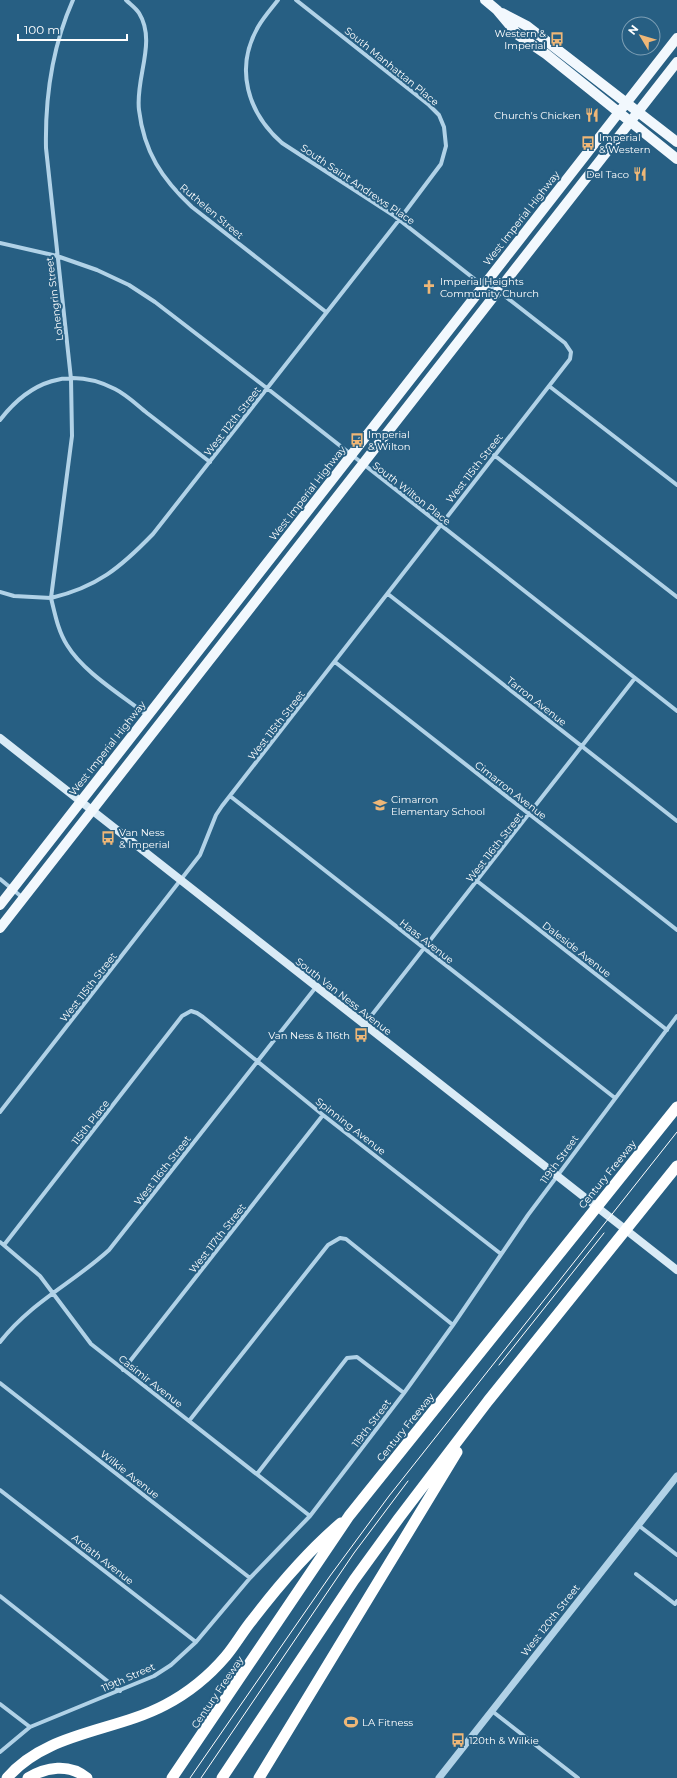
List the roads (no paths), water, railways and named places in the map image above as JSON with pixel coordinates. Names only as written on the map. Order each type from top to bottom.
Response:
[{"type":"highway","name":"Century Freeway","points":[[172,1778],[349,1516],[677,1106]]},
{"type":"highway","points":[[222,1778],[354,1580],[488,1401],[677,1166]]},
{"type":"highway","points":[[259,1778],[488,1401]]},
{"type":"highway","points":[[7,1778],[21,1765],[51,1747],[142,1715],[164,1705],[195,1686],[226,1656],[253,1618],[318,1542],[349,1516]]},
{"type":"highway","points":[[28,1778],[38,1772],[50,1768],[61,1768],[74,1771],[87,1778]]},
{"type":"main road","points":[[485,0],[497,10],[518,35],[546,54],[677,159]]},
{"type":"main road","points":[[497,10],[526,26],[677,142]]},
{"type":"main road","name":"West Imperial Highway","points":[[0,905],[677,38]]},
{"type":"main road","points":[[0,928],[497,290],[677,62]]},
{"type":"main road","name":"South Van Ness Avenue","points":[[0,738],[677,1270]]},
{"type":"street","name":"Lohengrin Street","points":[[51,598],[72,436],[71,379],[46,148],[45,113],[50,76],[56,49],[63,25],[73,0]]},
{"type":"street","name":"Ruthelen Street","points":[[126,0],[138,12],[143,22],[146,34],[146,48],[139,84],[139,108],[148,148],[158,169],[172,188],[192,207],[326,312]]},
{"type":"street","name":"South Saint Andrews Place","points":[[278,0],[258,27],[248,56],[248,92],[260,120],[282,143],[399,220],[483,285],[497,290],[565,343],[571,352]]},
{"type":"street","name":"South Manhattan Place","points":[[296,0],[429,105],[439,115],[444,127],[446,146],[441,164],[399,220]]},
{"type":"street","name":"West 112th Street","points":[[51,598],[74,593],[94,584],[135,553],[153,534],[399,220]]},
{"type":"street","name":"South Wilton Place","points":[[0,243],[57,256],[97,270],[129,285],[155,302],[268,389],[677,711]]},
{"type":"street","name":"West 115th Street","points":[[0,1112],[181,881],[200,855],[216,815],[230,796],[336,662],[494,455],[570,359],[571,352]]},
{"type":"street","points":[[0,420],[20,397],[35,387],[52,380],[88,380],[117,390],[210,462]]},
{"type":"street","points":[[549,386],[677,485]]},
{"type":"street","points":[[494,455],[677,598]]},
{"type":"street","points":[[0,592],[14,596],[51,598],[61,633],[76,658],[90,671],[148,716]]},
{"type":"street","name":"Tarron Avenue","points":[[388,594],[677,821]]},
{"type":"street","name":"Cimarron Avenue","points":[[336,662],[677,930]]},
{"type":"street","name":"West 116th Street","points":[[364,1024],[635,678]]},
{"type":"street","name":"Haas Avenue","points":[[230,796],[615,1098]]},
{"type":"street","points":[[0,878],[23,898]]},
{"type":"street","name":"Daleside Avenue","points":[[477,881],[667,1030]]},
{"type":"street","name":"West 116th Street","points":[[0,1342],[32,1308],[109,1250],[316,987]]},
{"type":"street","name":"Spinning Avenue","points":[[191,1011],[198,1013],[323,1115],[501,1254]]},
{"type":"street","name":"115th Place","points":[[4,1245],[182,1016],[191,1011]]},
{"type":"street","name":"119th Street","points":[[0,1752],[30,1727],[154,1676],[171,1665],[196,1642],[250,1578],[310,1516],[404,1393],[557,1175],[677,1016]]},
{"type":"street","name":"West 117th Street","points":[[123,1370],[323,1115]]},
{"type":"street","points":[[189,1421],[328,1245],[340,1238],[346,1239],[453,1325]]},
{"type":"street","name":"Casimir Avenue","points":[[0,1242],[40,1276],[91,1344],[310,1516]]},
{"type":"street","points":[[257,1474],[347,1358],[357,1357],[362,1360],[404,1393]]},
{"type":"street","name":"Wilkie Avenue","points":[[0,1383],[250,1578]]},
{"type":"street","name":"West 120th Street","points":[[440,1778],[677,1476]]},
{"type":"street","name":"Ardath Avenue","points":[[0,1490],[196,1642]]},
{"type":"street","points":[[638,1525],[677,1556]]},
{"type":"street","points":[[636,1574],[676,1602]]},
{"type":"street","points":[[0,1596],[120,1691]]},
{"type":"street","points":[[0,1704],[30,1727]]},
{"type":"street","points":[[492,1711],[578,1778]]},
{"type":"tram line","points":[[190,1778],[330,1576],[389,1496],[677,1132]]},
{"type":"tram line","points":[[499,1365],[604,1233]]},
{"type":"tram line","points":[[201,1778],[354,1553],[408,1481]]},
{"type":"place","name":"Western & Imperial","points":[[557,39]]},
{"type":"place","name":"Church's Chicken","points":[[592,115]]},
{"type":"place","name":"Imperial & Western","points":[[588,143]]},
{"type":"place","name":"Del Taco","points":[[640,174]]},
{"type":"place","name":"Imperial Heights Community Church","points":[[429,287]]},
{"type":"place","name":"Imperial & Wilton","points":[[357,440]]},
{"type":"place","name":"Cimarron Elementary School","points":[[380,805]]},
{"type":"place","name":"Van Ness & Imperial","points":[[108,838]]},
{"type":"place","name":"Van Ness & 116th","points":[[361,1035]]},
{"type":"place","name":"LA Fitness","points":[[351,1722]]},
{"type":"place","name":"120th & Wilkie","points":[[458,1740]]}]
